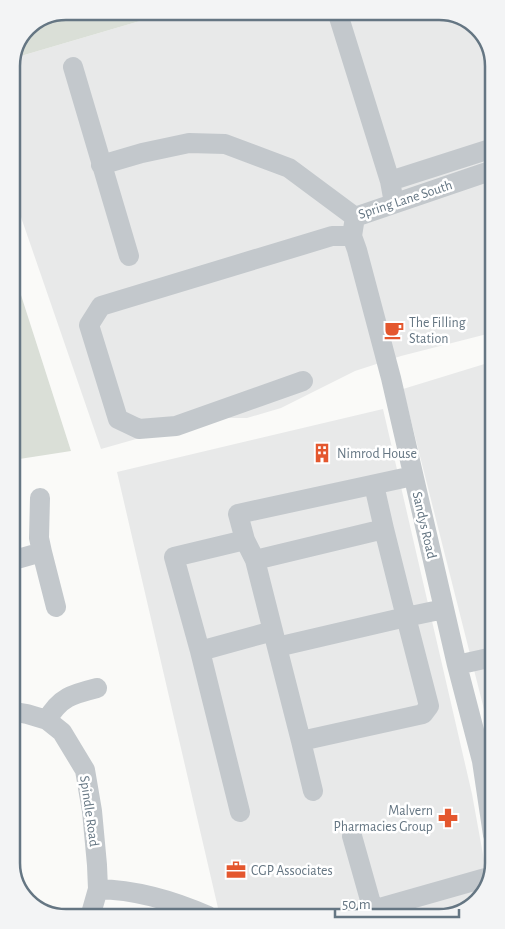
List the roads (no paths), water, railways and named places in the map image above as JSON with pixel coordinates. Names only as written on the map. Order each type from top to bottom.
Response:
[{"type":"street","points":[[340,20],[390,181],[394,203]]},
{"type":"street","points":[[73,67],[128,256]]},
{"type":"street","name":"Spring Lane South","points":[[101,165],[142,153],[189,143],[225,144],[289,168],[353,227],[394,203],[485,173]]},
{"type":"street","points":[[390,181],[485,151]]},
{"type":"street","points":[[303,380],[176,426],[139,429],[118,419],[89,325],[101,306],[332,236],[353,227]]},
{"type":"street","name":"Sandys Road","points":[[353,227],[357,250],[391,378],[458,665],[485,750]]},
{"type":"street","points":[[313,791],[256,560],[244,540],[238,514],[413,476]]},
{"type":"street","points":[[301,742],[423,714],[429,706],[374,485]]},
{"type":"street","points":[[40,498],[42,552],[56,607]]},
{"type":"street","points":[[256,560],[384,529]]},
{"type":"street","points":[[240,812],[200,651],[174,557],[244,540]]},
{"type":"street","points":[[20,558],[42,552]]},
{"type":"street","points":[[200,651],[406,617],[444,608]]},
{"type":"street","points":[[458,665],[485,659]]},
{"type":"street","points":[[47,720],[53,710],[70,695],[97,688]]},
{"type":"street","name":"Spindle Road","points":[[20,713],[47,720],[62,732],[85,770],[92,810],[98,889],[92,909]]},
{"type":"street","points":[[352,836],[368,909]]},
{"type":"street","points":[[382,909],[481,879]]},
{"type":"street","points":[[98,889],[123,890],[149,895],[188,909]]},
{"type":"place","name":"The Filling Station","points":[[394,330]]},
{"type":"place","name":"Nimrod House","points":[[322,453]]},
{"type":"place","name":"Malvern Pharmacies Group","points":[[448,818]]},
{"type":"place","name":"CGP Associates","points":[[236,870]]}]
